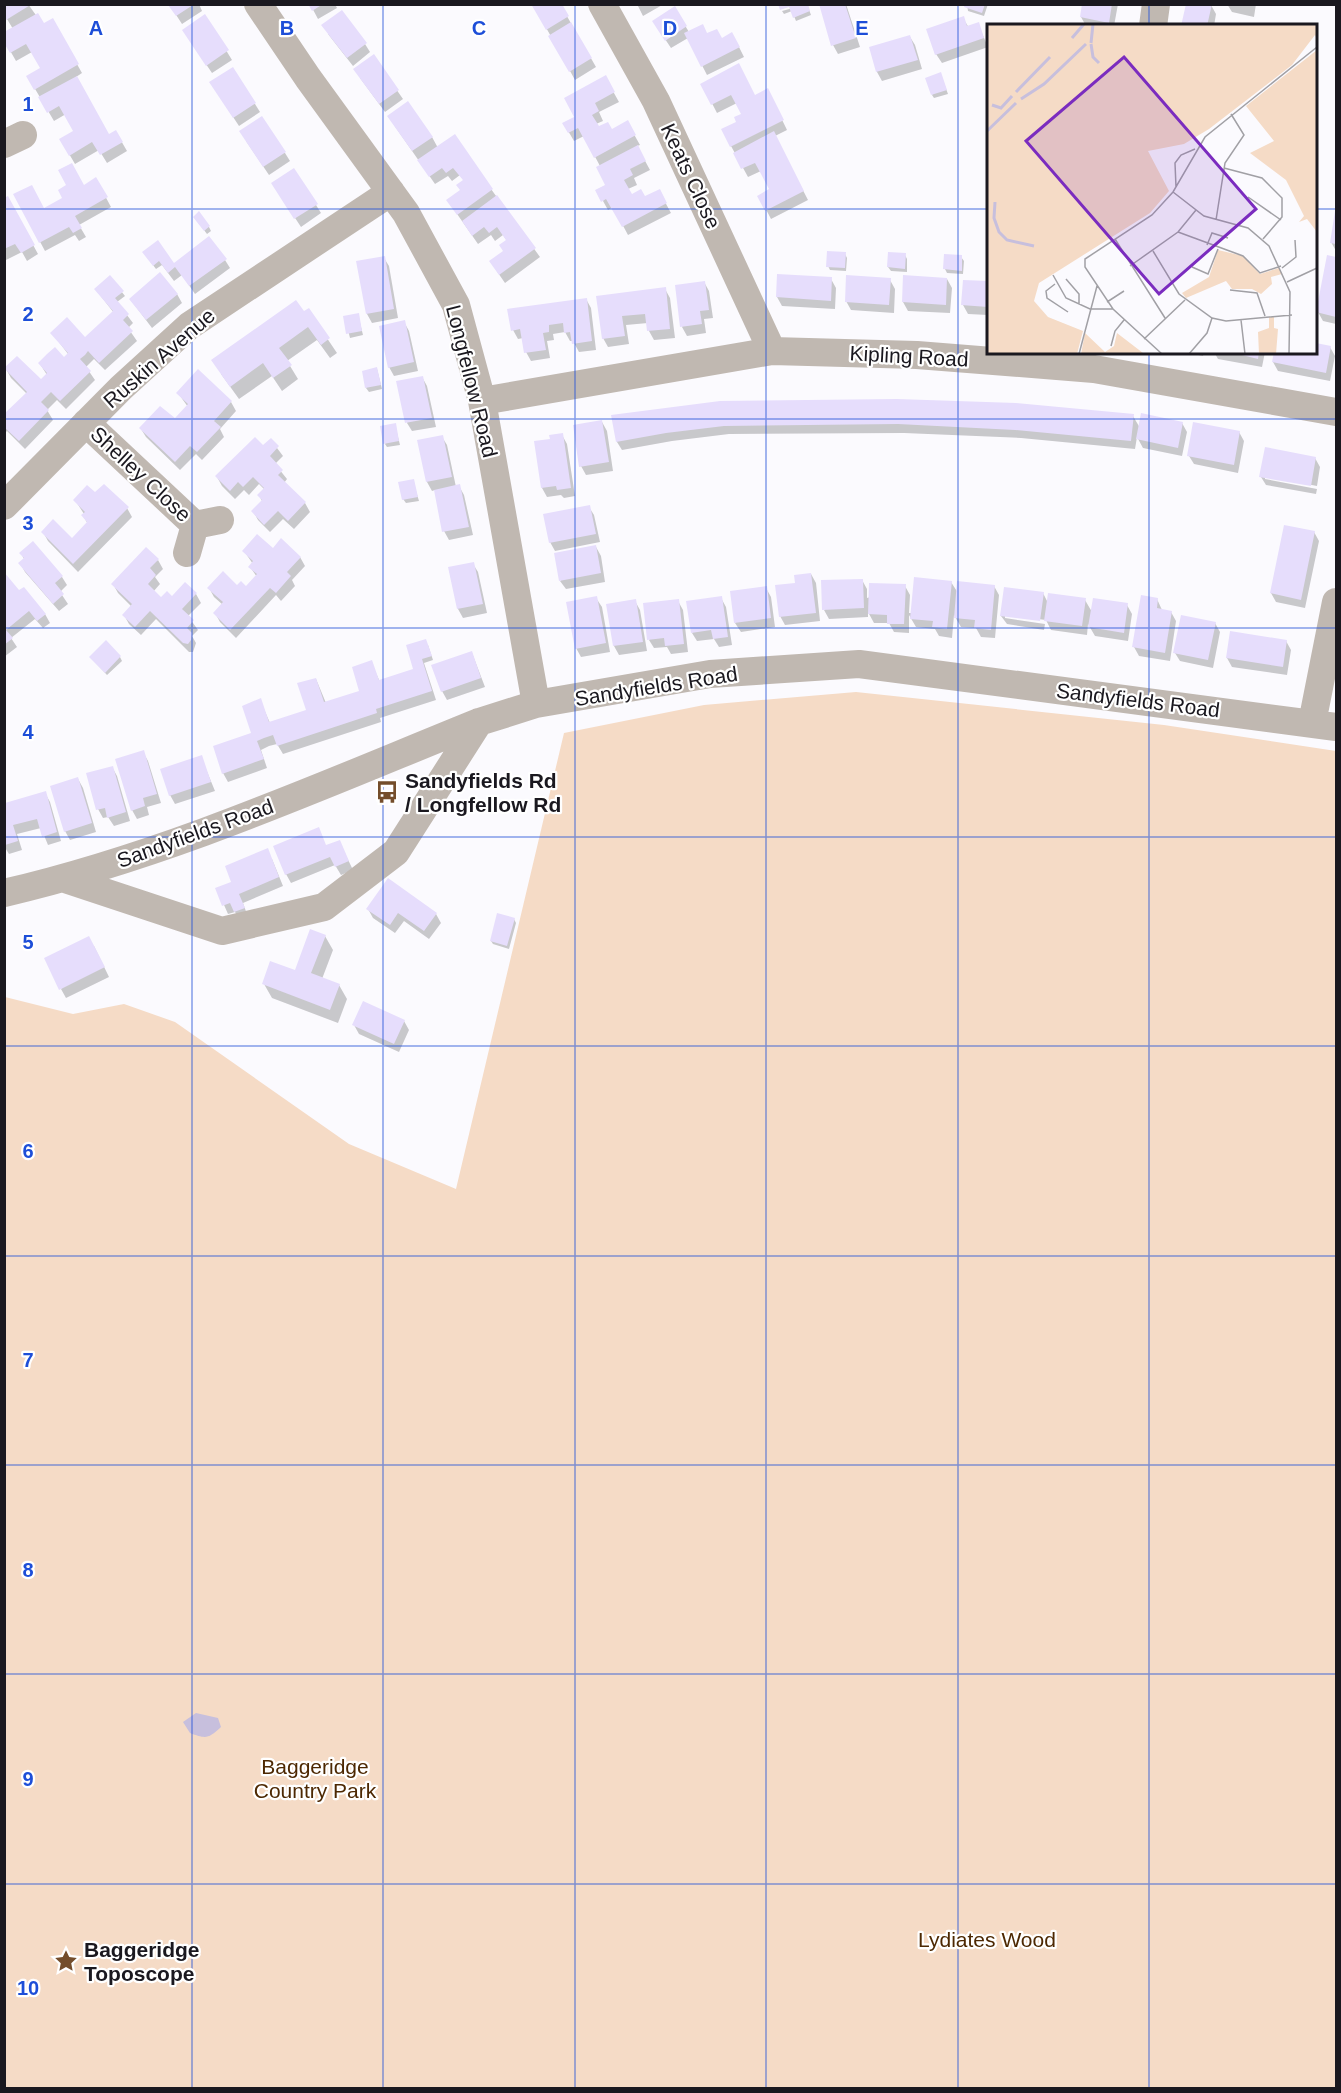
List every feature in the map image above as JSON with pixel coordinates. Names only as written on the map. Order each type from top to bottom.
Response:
[{"type":"street","name":"Longfellow Road","points":[[258,4],[308,78],[391,192],[428,250],[456,305],[482,401],[536,704]]},
{"type":"street","name":"Keats Close","points":[[602,4],[656,101],[771,351]]},
{"type":"street","points":[[1153,24],[1156,4]]},
{"type":"street","name":"Ruskin Avenue","points":[[4,506],[86,423],[189,326],[391,192]]},
{"type":"street","name":"Kipling Road","points":[[482,401],[771,351],[1095,361],[1336,412]]},
{"type":"street","name":"Shelley Close","points":[[86,423],[208,522],[187,553]]},
{"type":"street","points":[[1324,725],[1336,602]]},
{"type":"street","name":"Sandyfields Road","points":[[4,893],[66,879],[222,826],[479,722],[536,704],[710,674],[859,664],[1324,725]]},
{"type":"street","points":[[66,879],[222,931],[324,907],[396,852],[479,722]]},
{"type":"green space","points":[[856,692],[1164,725],[1336,751],[1336,2088],[5,2088],[5,997],[73,1014],[124,1004],[175,1022],[349,1144],[456,1189],[564,733],[704,705]]},
{"type":"shaded area","points":[[196,1713],[218,1718],[221,1727],[207,1737],[190,1733],[183,1722]]},
{"type":"building","points":[[4,4],[32,4],[6,20]]},
{"type":"building","points":[[308,4],[323,4],[312,11]]},
{"type":"building","points":[[531,4],[562,4],[569,16],[546,30]]},
{"type":"building","points":[[778,4],[808,4],[810,11],[793,18],[789,7],[780,10]]},
{"type":"building","points":[[819,4],[845,4],[856,38],[831,46]]},
{"type":"building","points":[[965,4],[985,4],[982,13],[964,7]]},
{"type":"building","points":[[1082,4],[1112,4],[1109,23],[1080,17]]},
{"type":"building","points":[[1186,4],[1212,4],[1207,24],[1181,24]]},
{"type":"building","points":[[168,5],[193,5],[176,16]]},
{"type":"building","points":[[675,6],[687,26],[665,41],[652,21]]},
{"type":"building","points":[[342,10],[367,43],[347,58],[321,25]]},
{"type":"building","points":[[38,13],[44,23],[53,18],[79,64],[34,90],[26,76],[40,68],[26,44],[10,53],[4,43],[4,32]]},
{"type":"building","points":[[205,14],[229,50],[206,66],[182,30]]},
{"type":"building","points":[[964,16],[967,26],[979,22],[984,38],[935,55],[926,29]]},
{"type":"building","points":[[571,22],[592,58],[569,72],[548,36]]},
{"type":"building","points":[[703,24],[707,33],[717,29],[722,38],[732,32],[740,47],[701,67],[684,33]]},
{"type":"building","points":[[910,35],[918,60],[876,72],[869,47]]},
{"type":"building","points":[[374,54],[399,90],[379,104],[353,69]]},
{"type":"building","points":[[739,63],[755,95],[768,88],[784,120],[730,147],[721,129],[736,122],[734,117],[741,114],[731,95],[711,105],[700,84]]},
{"type":"building","points":[[233,67],[256,103],[233,118],[209,82]]},
{"type":"building","points":[[941,72],[947,90],[931,95],[925,78]]},
{"type":"building","points":[[606,75],[615,92],[595,103],[599,111],[592,115],[599,126],[608,122],[612,129],[628,120],[636,135],[594,158],[578,128],[568,133],[562,123],[574,117],[564,98]]},
{"type":"building","points":[[77,76],[109,134],[116,130],[123,142],[100,155],[92,142],[69,156],[59,139],[73,131],[59,106],[47,113],[38,97]]},
{"type":"building","points":[[408,101],[433,137],[412,151],[387,116]]},
{"type":"building","points":[[262,116],[286,152],[263,167],[239,131]]},
{"type":"building","points":[[774,131],[804,191],[765,211],[757,196],[769,189],[755,163],[741,169],[733,153]]},
{"type":"building","points":[[455,134],[493,189],[457,215],[446,200],[460,190],[456,185],[463,180],[453,168],[446,173],[442,168],[429,177],[417,160]]},
{"type":"building","points":[[638,145],[646,161],[630,169],[633,175],[624,180],[632,194],[641,189],[645,196],[660,189],[667,203],[622,227],[606,199],[601,202],[595,190],[605,185],[596,167]]},
{"type":"building","points":[[72,163],[84,185],[96,177],[108,197],[75,216],[82,228],[73,233],[69,227],[39,243],[13,194],[32,185],[44,208],[62,198],[58,190],[66,185],[58,170]]},
{"type":"building","points":[[294,168],[318,204],[294,219],[271,183]]},
{"type":"building","points":[[497,195],[536,248],[499,275],[489,261],[503,251],[499,245],[506,240],[497,227],[489,233],[484,227],[472,236],[462,221]]},
{"type":"building","points":[[8,196],[35,245],[21,253],[15,244],[4,249],[4,198]]},
{"type":"building","points":[[199,211],[210,226],[204,231],[193,217]]},
{"type":"building","points":[[1336,211],[1336,244],[1330,243]]},
{"type":"building","points":[[209,236],[227,259],[189,286],[175,267],[168,273],[159,261],[153,266],[142,252],[158,240],[174,263]]},
{"type":"building","points":[[827,251],[846,252],[845,268],[826,267]]},
{"type":"building","points":[[888,252],[906,253],[905,269],[887,267]]},
{"type":"building","points":[[944,254],[962,255],[962,271],[943,269]]},
{"type":"building","points":[[1327,255],[1336,257],[1336,317],[1317,312]]},
{"type":"building","points":[[385,256],[394,309],[366,314],[356,261]]},
{"type":"building","points":[[160,272],[178,294],[146,320],[129,299]]},
{"type":"building","points":[[777,274],[832,277],[831,301],[776,297]]},
{"type":"building","points":[[110,275],[124,291],[115,298],[129,314],[123,320],[133,331],[99,363],[88,351],[80,359],[91,371],[60,401],[51,392],[41,402],[49,410],[19,441],[4,427],[4,414],[27,392],[4,368],[17,356],[41,379],[47,373],[38,363],[47,354],[55,347],[64,357],[68,353],[50,333],[67,317],[85,337],[113,311],[94,289]]},
{"type":"building","points":[[846,275],[891,278],[889,305],[845,302]]},
{"type":"building","points":[[903,275],[947,278],[946,305],[902,302]]},
{"type":"building","points":[[963,280],[987,281],[987,307],[961,305]]},
{"type":"building","points":[[705,281],[709,310],[700,311],[702,324],[680,327],[675,285]]},
{"type":"building","points":[[666,287],[670,329],[647,331],[645,314],[622,316],[625,336],[602,339],[596,296]]},
{"type":"building","points":[[587,298],[592,341],[572,344],[570,332],[564,333],[563,323],[549,325],[549,332],[543,333],[546,350],[524,353],[520,329],[511,331],[507,309]]},
{"type":"building","points":[[296,300],[304,311],[309,308],[330,338],[321,345],[308,327],[279,348],[292,365],[273,378],[263,363],[230,387],[211,360]]},
{"type":"building","points":[[359,313],[362,331],[346,334],[343,316]]},
{"type":"building","points":[[405,320],[414,362],[388,368],[379,326]]},
{"type":"building","points":[[1317,343],[1331,346],[1326,373],[1272,362],[1274,354],[1317,354]]},
{"type":"building","points":[[1238,354],[1259,354],[1258,359]]},
{"type":"building","points":[[377,367],[381,385],[365,388],[362,371]]},
{"type":"building","points":[[198,369],[232,401],[214,421],[221,427],[197,452],[190,446],[175,462],[139,428],[160,406],[175,418],[188,404],[176,393]]},
{"type":"building","points":[[423,376],[432,418],[405,423],[396,381]]},
{"type":"building","points":[[897,399],[1016,403],[1134,414],[1131,441],[1015,430],[898,424],[724,426],[616,442],[611,415],[720,401]]},
{"type":"building","points":[[1141,413],[1183,422],[1178,448],[1136,439]]},
{"type":"building","points":[[602,420],[609,462],[579,467],[573,425]]},
{"type":"building","points":[[1193,422],[1240,431],[1234,465],[1187,456]]},
{"type":"building","points":[[396,423],[399,441],[383,444],[380,426]]},
{"type":"building","points":[[563,433],[571,488],[557,490],[556,486],[541,488],[534,441],[550,439],[549,435]]},
{"type":"building","points":[[443,435],[452,477],[426,482],[417,440]]},
{"type":"building","points":[[255,437],[263,445],[271,438],[279,446],[270,456],[283,470],[278,475],[306,502],[288,521],[278,511],[264,525],[251,511],[262,500],[257,495],[264,488],[253,477],[243,487],[238,482],[230,491],[215,476]]},
{"type":"building","points":[[1265,447],[1316,457],[1311,486],[1259,477]]},
{"type":"building","points":[[414,479],[418,497],[402,500],[398,482]]},
{"type":"building","points":[[104,484],[129,507],[73,564],[41,532],[53,519],[72,538],[87,522],[81,515],[85,512],[73,500],[87,485],[95,492]]},
{"type":"building","points":[[460,484],[469,527],[442,532],[434,490]]},
{"type":"building","points":[[590,505],[596,534],[549,543],[543,514]]},
{"type":"building","points":[[1284,525],[1315,531],[1301,600],[1270,593]]},
{"type":"building","points":[[257,534],[273,548],[281,538],[301,557],[287,572],[291,576],[276,593],[270,588],[230,630],[213,613],[223,602],[207,588],[223,571],[237,585],[241,581],[246,586],[257,574],[248,567],[253,561],[242,551]]},
{"type":"building","points":[[33,541],[63,576],[55,583],[64,594],[53,604],[18,563],[24,558],[19,553]]},
{"type":"building","points":[[596,545],[601,573],[559,581],[554,553]]},
{"type":"building","points":[[146,547],[159,559],[150,568],[156,575],[148,584],[161,597],[167,591],[172,596],[185,582],[197,593],[182,609],[194,620],[187,628],[192,633],[188,644],[183,643],[150,611],[135,627],[122,615],[132,604],[111,584]]},
{"type":"building","points":[[474,562],[483,604],[457,609],[448,567]]},
{"type":"building","points":[[4,572],[19,590],[24,587],[46,614],[37,621],[29,611],[6,630],[13,638],[4,645]]},
{"type":"building","points":[[811,573],[816,613],[779,617],[775,585],[795,583],[794,575]]},
{"type":"building","points":[[914,577],[952,581],[947,629],[932,627],[933,621],[910,619]]},
{"type":"building","points":[[863,579],[864,608],[822,610],[821,580]]},
{"type":"building","points":[[957,581],[995,585],[991,630],[974,628],[975,620],[954,618]]},
{"type":"building","points":[[869,583],[906,584],[904,624],[887,624],[887,615],[868,614]]},
{"type":"building","points":[[767,586],[771,618],[734,623],[730,591]]},
{"type":"building","points":[[1004,587],[1044,592],[1040,621],[1000,616]]},
{"type":"building","points":[[1048,593],[1086,598],[1082,626],[1044,621]]},
{"type":"building","points":[[1141,595],[1158,598],[1157,608],[1172,611],[1165,653],[1132,647]]},
{"type":"building","points":[[597,596],[606,643],[575,649],[566,602]]},
{"type":"building","points":[[722,596],[728,637],[713,639],[711,630],[691,633],[686,601]]},
{"type":"building","points":[[1093,598],[1128,603],[1124,633],[1088,627]]},
{"type":"building","points":[[636,599],[643,642],[613,646],[606,604]]},
{"type":"building","points":[[679,599],[684,644],[665,646],[664,638],[647,640],[643,603]]},
{"type":"building","points":[[1181,615],[1216,622],[1208,660],[1173,653]]},
{"type":"building","points":[[1230,631],[1287,640],[1283,667],[1226,658]]},
{"type":"building","points":[[426,639],[432,656],[422,659],[432,691],[376,709],[377,713],[277,746],[273,735],[264,738],[257,741],[264,759],[222,774],[213,746],[251,733],[242,706],[261,698],[269,722],[306,710],[297,683],[316,678],[324,702],[359,691],[352,667],[372,660],[379,680],[413,669],[406,645]]},
{"type":"building","points":[[106,640],[121,656],[105,673],[89,657]]},
{"type":"building","points":[[472,651],[481,678],[441,692],[431,665]]},
{"type":"building","points":[[144,750],[157,794],[143,798],[145,806],[131,811],[115,759]]},
{"type":"building","points":[[202,755],[211,782],[169,796],[160,769]]},
{"type":"building","points":[[113,766],[126,812],[107,818],[105,808],[96,810],[86,773]]},
{"type":"building","points":[[78,777],[92,823],[64,832],[50,786]]},
{"type":"building","points":[[46,791],[57,832],[42,837],[37,819],[13,825],[18,841],[5,845],[5,803]]},
{"type":"building","points":[[319,827],[326,845],[340,840],[349,861],[335,867],[330,857],[285,875],[273,846]]},
{"type":"building","points":[[268,848],[279,877],[239,894],[245,908],[234,912],[230,903],[222,906],[215,888],[231,882],[225,866]]},
{"type":"building","points":[[388,878],[437,913],[424,931],[398,913],[390,925],[366,909]]},
{"type":"building","points":[[497,913],[515,918],[507,946],[490,941]]},
{"type":"building","points":[[310,929],[326,935],[311,973],[340,984],[330,1010],[262,984],[270,961],[295,970]]},
{"type":"building","points":[[89,936],[105,967],[59,990],[44,958]]},
{"type":"building","points":[[363,1001],[405,1020],[394,1044],[352,1025]]},
{"type":"place","name":"Sandyfields Rd / Longfellow Rd","points":[[387,792]]},
{"type":"place","name":"Baggeridge Toposcope","points":[[66,1961]]},
{"type":"park label","name":"Baggeridge Country Park","points":[[315,1778]]},
{"type":"park label","name":"Lydiates Wood","points":[[987,1939]]}]
